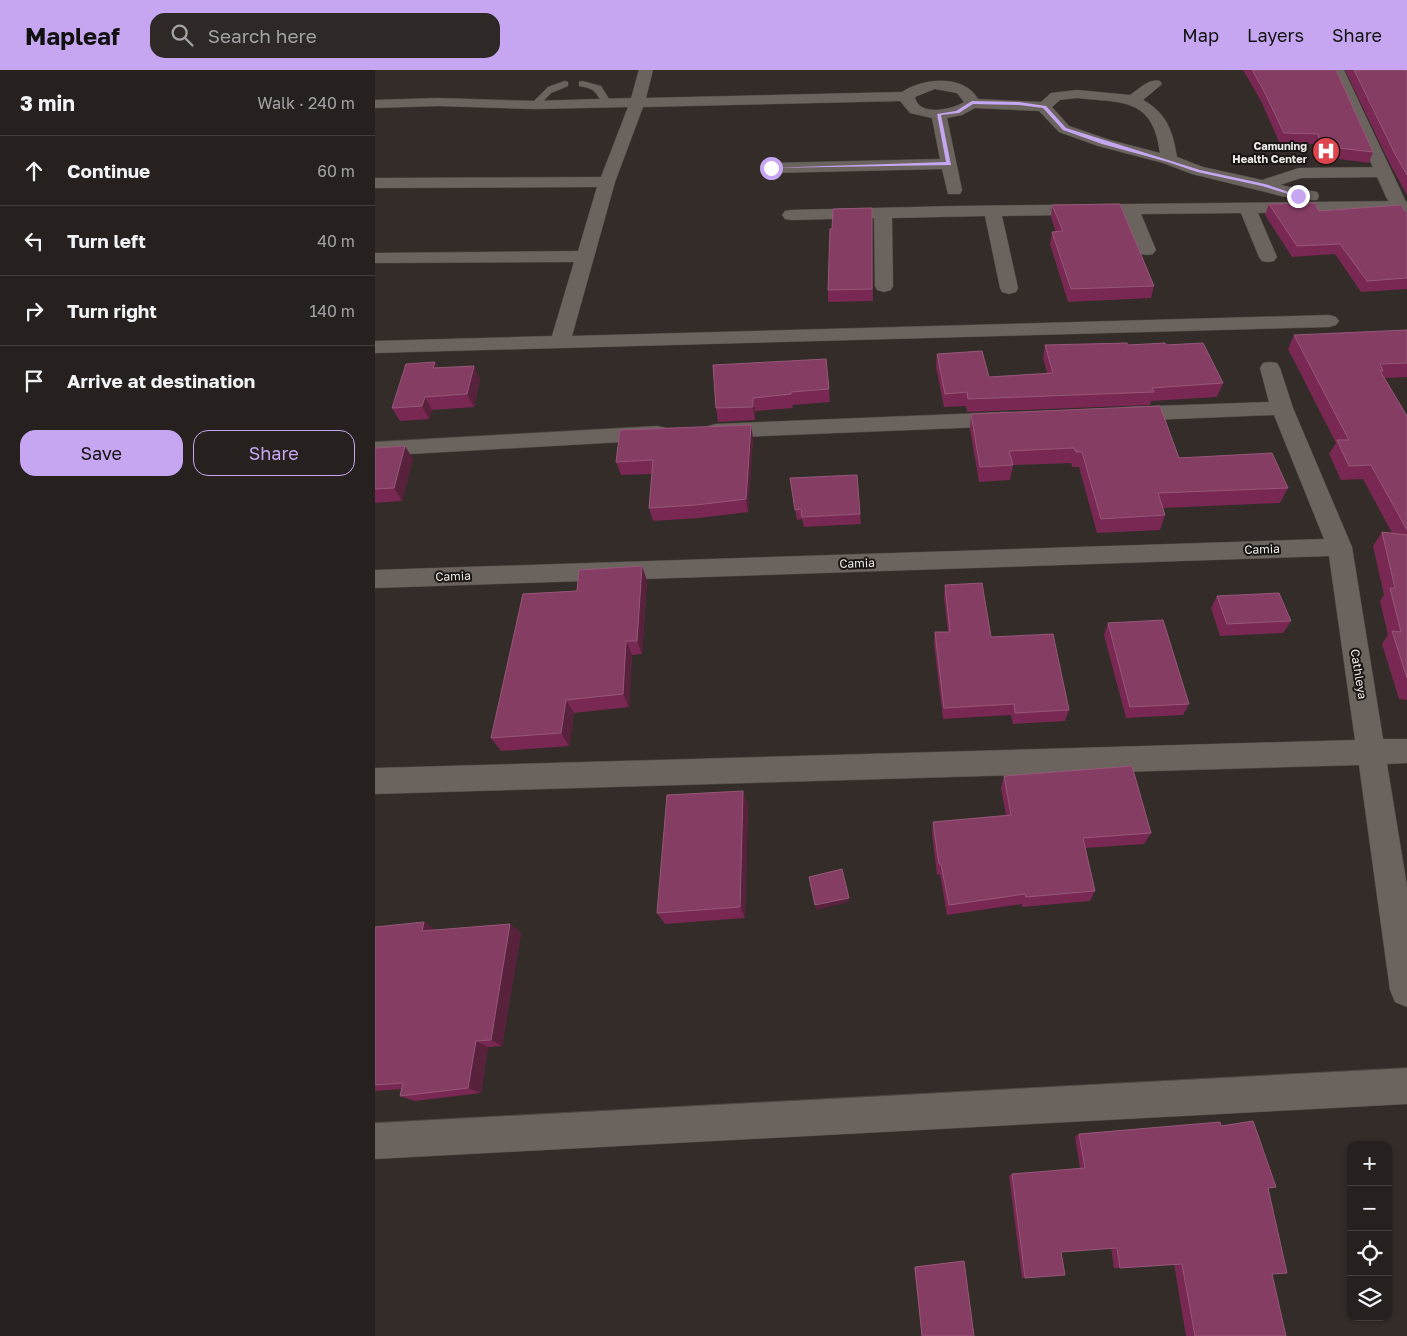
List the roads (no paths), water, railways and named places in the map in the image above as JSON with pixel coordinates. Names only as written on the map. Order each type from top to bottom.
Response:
[{"type":"street","points":[[560,341],[607,182],[637,102],[646,70]]},
{"type":"street","points":[[1337,70],[1383,172],[1401,206]]},
{"type":"street","points":[[375,104],[438,102],[535,105],[905,96],[935,78],[968,94],[972,103]]},
{"type":"street","points":[[1133,100],[1155,84]]},
{"type":"street","points":[[1044,107],[1056,96],[1077,94],[1133,100],[1149,109],[1161,122],[1166,138],[1169,160]]},
{"type":"street","points":[[905,96],[906,101],[911,107],[922,112],[939,114],[957,112],[972,103],[1019,104],[1044,107],[1064,129],[1104,143],[1169,160],[1198,171],[1263,185],[1298,196],[1401,206]]},
{"type":"street","points":[[939,114],[953,190]]},
{"type":"street","points":[[771,168],[949,164]]},
{"type":"street","points":[[1263,185],[1299,173],[1383,172]]},
{"type":"street","points":[[375,183],[607,182]]},
{"type":"street","points":[[791,216],[1401,206]]},
{"type":"street","points":[[1247,208],[1268,257]]},
{"type":"street","points":[[1131,210],[1147,250]]},
{"type":"street","points":[[993,212],[1009,288]]},
{"type":"street","points":[[883,213],[884,286]]},
{"type":"street","points":[[375,258],[585,256]]},
{"type":"street","points":[[375,347],[1329,321]]},
{"type":"street","name":"Cathleya","points":[[1270,368],[1282,408],[1340,547],[1407,990]]},
{"type":"street","points":[[1103,415],[1282,408]]},
{"type":"street","points":[[375,449],[687,432],[1024,418]]},
{"type":"street","name":"Camia","points":[[375,579],[1340,547]]},
{"type":"street","points":[[375,781],[1407,751]]},
{"type":"street","points":[[375,1141],[1407,1086]]},
{"type":"lane","points":[[535,105],[547,90],[565,84]]},
{"type":"lane","points":[[582,84],[593,84],[600,88],[606,102]]},
{"type":"place","name":"Camuning Health Center","points":[[1326,151]]}]
